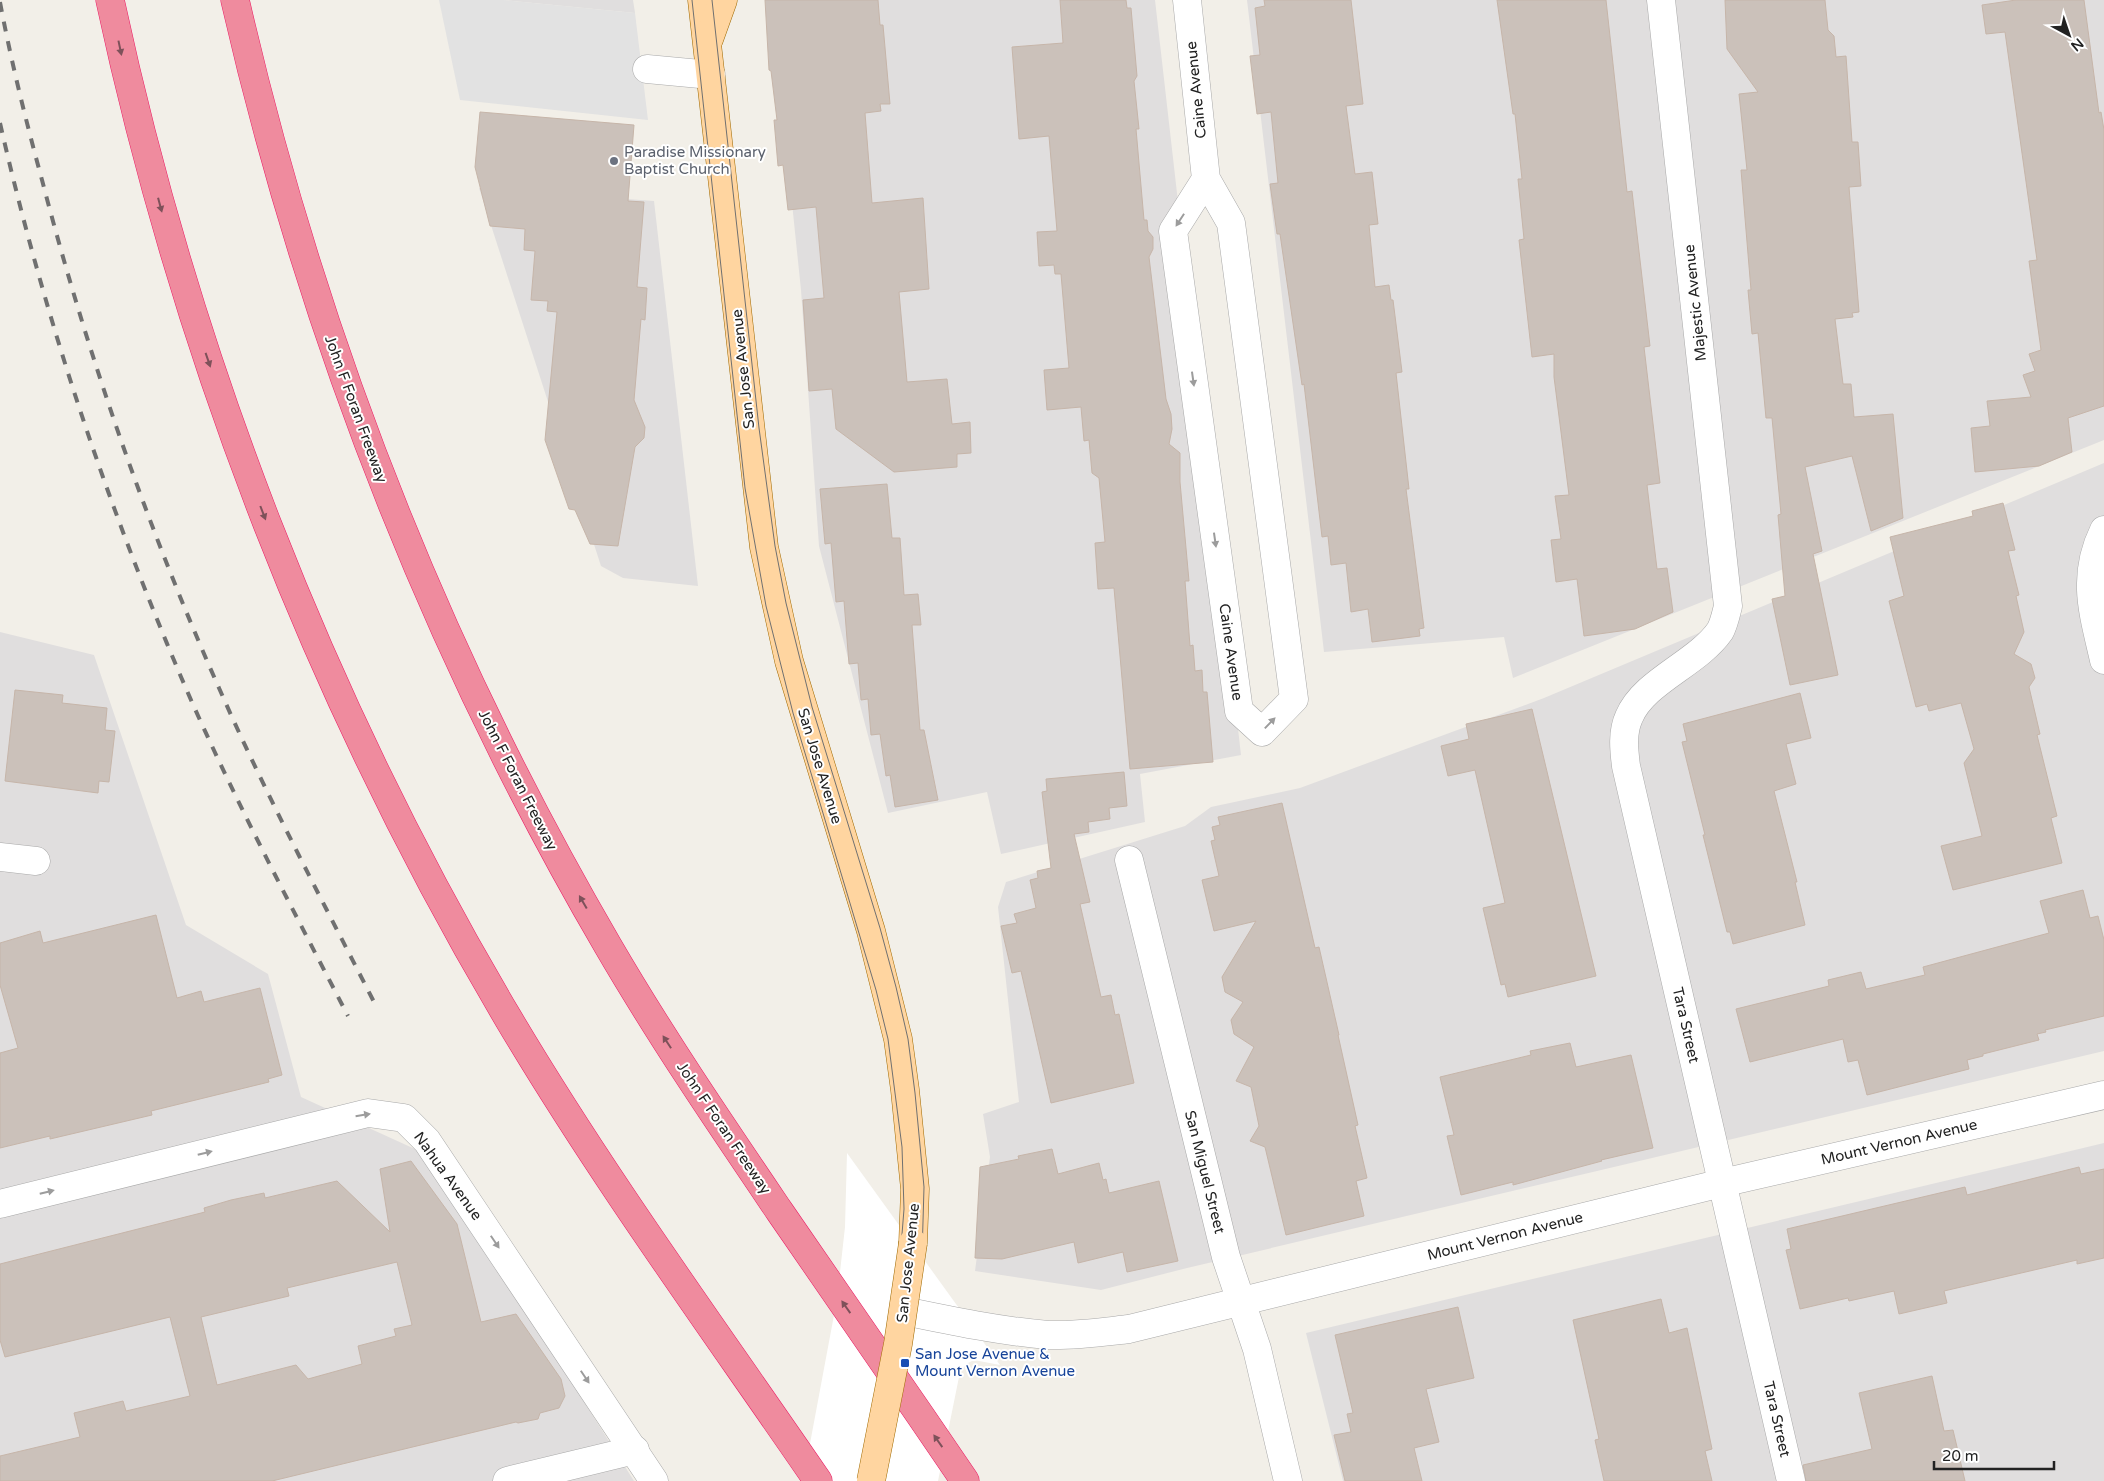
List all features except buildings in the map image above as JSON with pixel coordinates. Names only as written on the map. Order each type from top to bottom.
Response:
[{"type":"highway","points":[[110,0],[124,66],[160,207],[202,344],[279,553],[347,713],[425,869],[508,1019],[601,1165],[818,1481]]},
{"type":"highway","name":"John F Foran Freeway","points":[[235,0],[269,139],[296,234],[350,398],[417,567],[484,716],[565,871],[652,1020],[754,1173],[966,1481]]},
{"type":"main road","name":"San Jose Avenue","points":[[702,0],[764,547],[789,661],[871,931],[898,1039],[906,1100],[915,1189],[913,1243],[904,1311],[871,1481]]},
{"type":"main road","name":"San Jose Avenue","points":[[707,45],[724,0]]},
{"type":"street","name":"Caine Avenue","points":[[1187,0],[1206,179],[1231,223],[1294,699],[1262,732],[1238,711],[1173,231],[1206,179]]},
{"type":"street","name":"Majestic Avenue","points":[[1661,0],[1728,606]]},
{"type":"street","points":[[648,69],[711,75]]},
{"type":"street","points":[[2104,530],[2090,569],[2092,608],[2104,660]]},
{"type":"street","name":"Tara Street","points":[[1728,606],[1721,629],[1708,646],[1642,697],[1629,717],[1624,741],[1626,766],[1791,1481]]},
{"type":"street","points":[[0,856],[36,861]]},
{"type":"street","name":"San Miguel Street","points":[[1130,860],[1226,1257],[1257,1349],[1288,1481]]},
{"type":"street","name":"Mount Vernon Avenue","points":[[904,1311],[1013,1331],[1050,1335],[1090,1334],[1129,1328],[1722,1183],[2104,1095]]},
{"type":"street","name":"Nahua Avenue","points":[[0,1204],[368,1113],[404,1118],[427,1141],[654,1481]]},
{"type":"street","points":[[507,1481],[635,1450]]},
{"type":"shaded area","points":[[439,0],[504,0],[635,13],[648,120],[460,100]]},
{"type":"shaded area","points":[[504,0],[633,0],[635,13]]},
{"type":"shaded area","points":[[771,0],[1155,0],[1241,755],[1140,774],[1145,822],[1001,854],[987,792],[888,813],[819,546],[801,290]]},
{"type":"shaded area","points":[[1247,0],[2104,0],[2104,440],[1513,678],[1504,637],[1324,652]]},
{"type":"shaded area","points":[[479,188],[654,201],[698,586],[623,578],[601,566]]},
{"type":"shaded area","points":[[2104,463],[2104,1051],[1101,1290],[975,1271],[990,1157],[983,1114],[1019,1102],[998,907],[1006,882],[1185,826],[1211,807],[1300,788],[1544,698]]},
{"type":"shaded area","points":[[0,632],[94,655],[186,925],[268,974],[301,1097],[428,1155],[634,1481],[0,1481]]},
{"type":"shaded area","points":[[2104,1143],[2104,1481],[1343,1481],[1306,1333]]},
{"type":"pier","points":[[847,1153],[1000,1365],[974,1360],[966,1364],[960,1372],[938,1481],[803,1481],[837,1299],[845,1227]]},
{"type":"tram line","points":[[692,0],[745,488],[766,606],[793,713],[876,990],[888,1039],[902,1147],[904,1209],[899,1272],[889,1343],[861,1481]]},
{"type":"tram line","points":[[712,0],[759,428],[775,546],[786,603],[812,707],[880,928],[896,987],[908,1039],[915,1093],[924,1187],[922,1256],[911,1329],[881,1481]]},
{"type":"railway","points":[[0,2],[25,113],[78,309],[143,501],[192,626],[237,728],[294,846],[374,1002]]},
{"type":"railway","points":[[0,123],[37,271],[59,344],[82,416],[133,559],[161,630],[209,740],[267,860],[348,1016]]},
{"type":"place","name":"Paradise Missionary Baptist Church","points":[[614,161]]},
{"type":"place","name":"San Jose Avenue & Mount Vernon Avenue","points":[[905,1363]]}]
